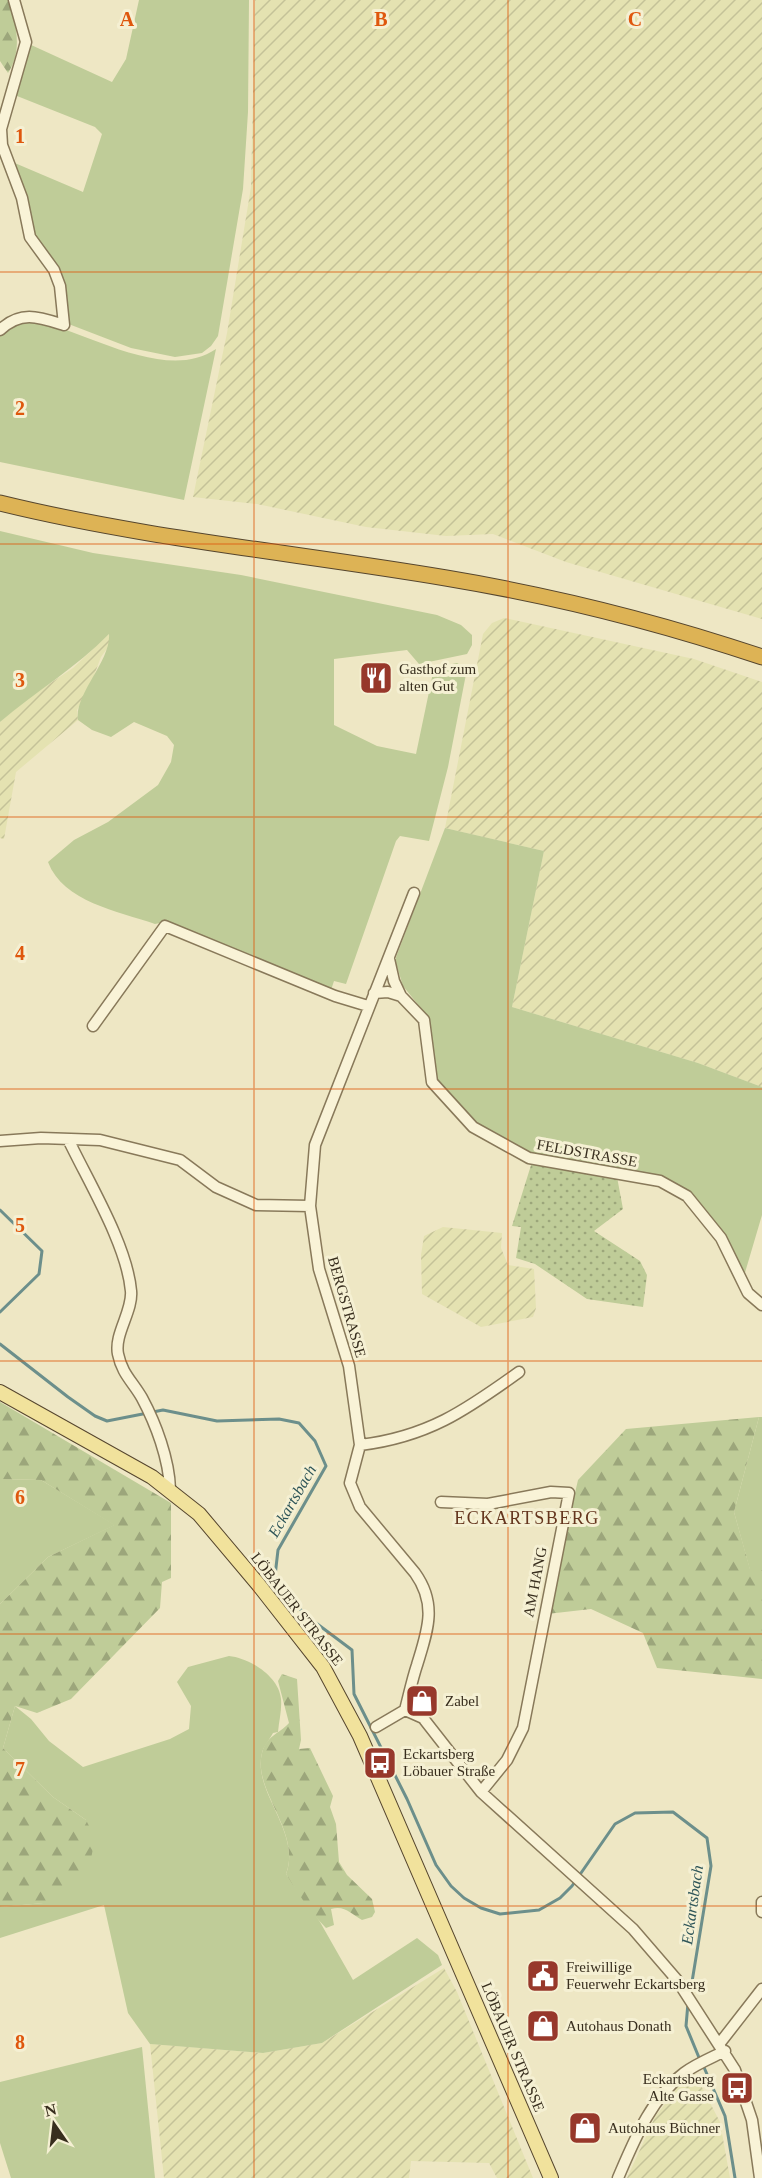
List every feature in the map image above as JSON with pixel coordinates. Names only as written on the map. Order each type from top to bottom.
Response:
[{"type":"highway","points":[[0,502],[148,532],[448,578],[582,604],[678,629],[762,657]]},
{"type":"main road","name":"LÖBAUER STRASSE","points":[[0,1392],[170,1489],[214,1532],[296,1630],[368,1732],[551,2178]]},
{"type":"street","points":[[0,330],[11,320],[36,316],[64,325],[60,286],[54,270],[30,237],[22,198],[2,145],[1,129],[26,42],[14,0]]},
{"type":"street","name":"BERGSTRASSE","points":[[405,1710],[430,1624],[430,1611],[423,1585],[360,1507],[350,1483],[360,1445],[349,1366],[319,1269],[310,1206],[315,1146],[414,893]]},
{"type":"street","points":[[93,1026],[165,926],[334,996],[368,1006]]},
{"type":"street","name":"FELDSTRASSE","points":[[389,959],[394,981],[401,996],[424,1020],[432,1082],[473,1127],[529,1158],[660,1181],[687,1196],[721,1238],[748,1293],[762,1305]]},
{"type":"street","points":[[374,993],[388,992],[401,996]]},
{"type":"street","points":[[0,1142],[41,1138],[100,1140],[180,1160],[216,1187],[256,1205],[310,1206]]},
{"type":"street","points":[[68,1139],[128,1266],[131,1295],[118,1352],[127,1379],[144,1402],[151,1420],[167,1465],[170,1489]]},
{"type":"street","points":[[360,1445],[391,1441],[454,1416],[519,1372]]},
{"type":"street","name":"AM HANG","points":[[441,1502],[488,1504],[551,1492],[569,1492],[523,1728],[507,1760],[481,1792]]},
{"type":"street","points":[[368,1732],[405,1710],[423,1718],[481,1792],[633,1929],[685,1992],[722,2047],[749,2108],[760,2178]]},
{"type":"street","points":[[762,1902],[762,1912]]},
{"type":"street","points":[[618,2178],[630,2150],[655,2105],[672,2083],[722,2047],[762,1989]]},
{"type":"shaded area","points":[[255,0],[762,0],[762,619],[566,562],[493,534],[446,536],[366,527],[257,504],[193,497],[227,333],[251,187]]},
{"type":"shaded area","points":[[504,618],[694,659],[762,682],[762,1087],[698,1063],[512,1007],[544,851],[445,828],[483,634],[492,623]]},
{"type":"shaded area","points":[[109,634],[109,646],[101,657],[90,686],[77,710],[78,720],[16,772],[4,839],[0,838],[0,722],[24,701],[73,668]]},
{"type":"shaded area","points":[[443,1227],[502,1233],[501,1248],[508,1265],[534,1269],[536,1308],[533,1317],[481,1327],[422,1294],[421,1255],[424,1236]]},
{"type":"shaded area","points":[[444,1968],[457,1992],[533,2178],[497,2178],[489,2163],[411,2161],[409,2178],[164,2178],[150,2044],[263,2053],[322,2043]]},
{"type":"shaded area","points":[[694,2072],[720,2122],[730,2178],[627,2178],[655,2117],[681,2083]]},
{"type":"green space","points":[[0,0],[9,0],[17,37],[13,64],[8,73],[0,61]]},
{"type":"green space","points":[[139,0],[249,0],[248,112],[243,189],[218,336],[202,353],[175,357],[131,348],[66,323],[62,288],[35,242],[10,161],[83,192],[102,134],[95,127],[12,94],[29,44],[112,82],[126,59]]},
{"type":"green space","points":[[29,319],[149,358],[173,360],[196,358],[216,349],[184,500],[0,462],[0,336],[5,330]]},
{"type":"green space","points":[[0,531],[93,553],[241,575],[437,615],[461,625],[472,635],[472,645],[467,654],[419,664],[407,650],[334,659],[334,725],[377,746],[416,754],[434,668],[457,663],[467,669],[448,767],[429,841],[400,836],[396,841],[346,984],[334,981],[331,990],[165,922],[155,924],[109,909],[79,896],[55,876],[48,862],[74,840],[108,822],[158,785],[171,762],[174,745],[167,736],[134,722],[111,737],[92,730],[78,720],[81,699],[104,655],[109,634],[83,658],[0,722]]},
{"type":"green space","points":[[445,828],[544,851],[512,1007],[698,1063],[762,1087],[762,1215],[744,1276],[714,1224],[695,1202],[672,1182],[533,1153],[481,1128],[436,1082],[428,1017],[403,986],[395,960]]},
{"type":"green space","points":[[532,1162],[617,1177],[623,1209],[594,1231],[640,1261],[647,1275],[643,1307],[587,1299],[535,1264],[516,1258],[521,1227],[512,1226]]},
{"type":"green space","points":[[0,1402],[171,1503],[171,1578],[162,1582],[160,1608],[71,1699],[37,1713],[15,1706],[3,1748],[53,1797],[86,1820],[95,1838],[90,1864],[72,1886],[44,1903],[0,1907],[0,1604],[48,1557],[114,1525],[41,1480],[0,1479]]},
{"type":"green space","points":[[759,1417],[762,1417],[762,1570],[750,1570],[734,1512]]},
{"type":"green space","points":[[759,1417],[734,1512],[750,1569],[762,1570],[762,1679],[657,1668],[643,1633],[591,1609],[547,1614],[578,1480],[626,1429]]},
{"type":"green space","points":[[0,1479],[41,1480],[115,1525],[48,1557],[0,1604]]},
{"type":"green space","points":[[229,1656],[254,1664],[269,1676],[279,1691],[281,1711],[278,1732],[273,1733],[264,1748],[261,1768],[269,1797],[288,1843],[289,1858],[286,1874],[320,1922],[353,1980],[417,1938],[438,1955],[442,1965],[322,2043],[263,2053],[150,2044],[128,2013],[104,1905],[0,1938],[0,1907],[43,1903],[86,1820],[53,1797],[3,1748],[15,1706],[31,1719],[49,1741],[83,1767],[170,1739],[189,1729],[191,1706],[177,1682],[188,1667]]},
{"type":"green space","points":[[282,1674],[297,1679],[301,1740],[299,1749],[310,1748],[333,1796],[330,1807],[336,1824],[339,1862],[347,1875],[372,1899],[375,1912],[372,1917],[362,1920],[344,1909],[331,1909],[334,1925],[326,1928],[310,1911],[286,1874],[289,1858],[288,1843],[264,1782],[261,1767],[262,1753],[266,1743],[289,1723],[278,1681]]},
{"type":"green space","points":[[142,2047],[155,2178],[11,2178],[0,2143],[0,2082]]},
{"type":"waterway","name":"Eckartsbach","points":[[0,1210],[42,1251],[39,1274],[0,1312]]},
{"type":"waterway","name":"Eckartsbach","points":[[0,1344],[68,1397],[95,1416],[107,1421],[163,1410],[217,1421],[279,1419],[299,1423],[315,1441],[326,1466],[278,1550],[275,1576],[304,1614],[352,1650],[354,1694],[407,1799],[436,1865],[451,1886],[464,1898],[481,1908],[500,1914],[539,1910],[560,1898],[572,1886],[615,1824],[635,1813],[673,1812],[707,1838],[711,1866],[690,1994]]},
{"type":"waterway","name":"Eckartsbach","points":[[688,2003],[686,2026],[700,2060]]},
{"type":"waterway","name":"Eckartsbach","points":[[703,2065],[725,2116],[735,2178]]},
{"type":"place","name":"Gasthof zum alten Gut","points":[[376,678]]},
{"type":"place","name":"Zabel","points":[[422,1701]]},
{"type":"place","name":"Eckartsberg Löbauer Straße","points":[[380,1763]]},
{"type":"place","name":"Freiwillige Feuerwehr Eckartsberg","points":[[543,1976]]},
{"type":"place","name":"Autohaus Donath","points":[[543,2026]]},
{"type":"place","name":"Eckartsberg Alte Gasse","points":[[737,2088]]},
{"type":"place","name":"Autohaus Büchner","points":[[585,2128]]},
{"type":"district","name":"ECKARTSBERG","points":[[527,1518]]}]
